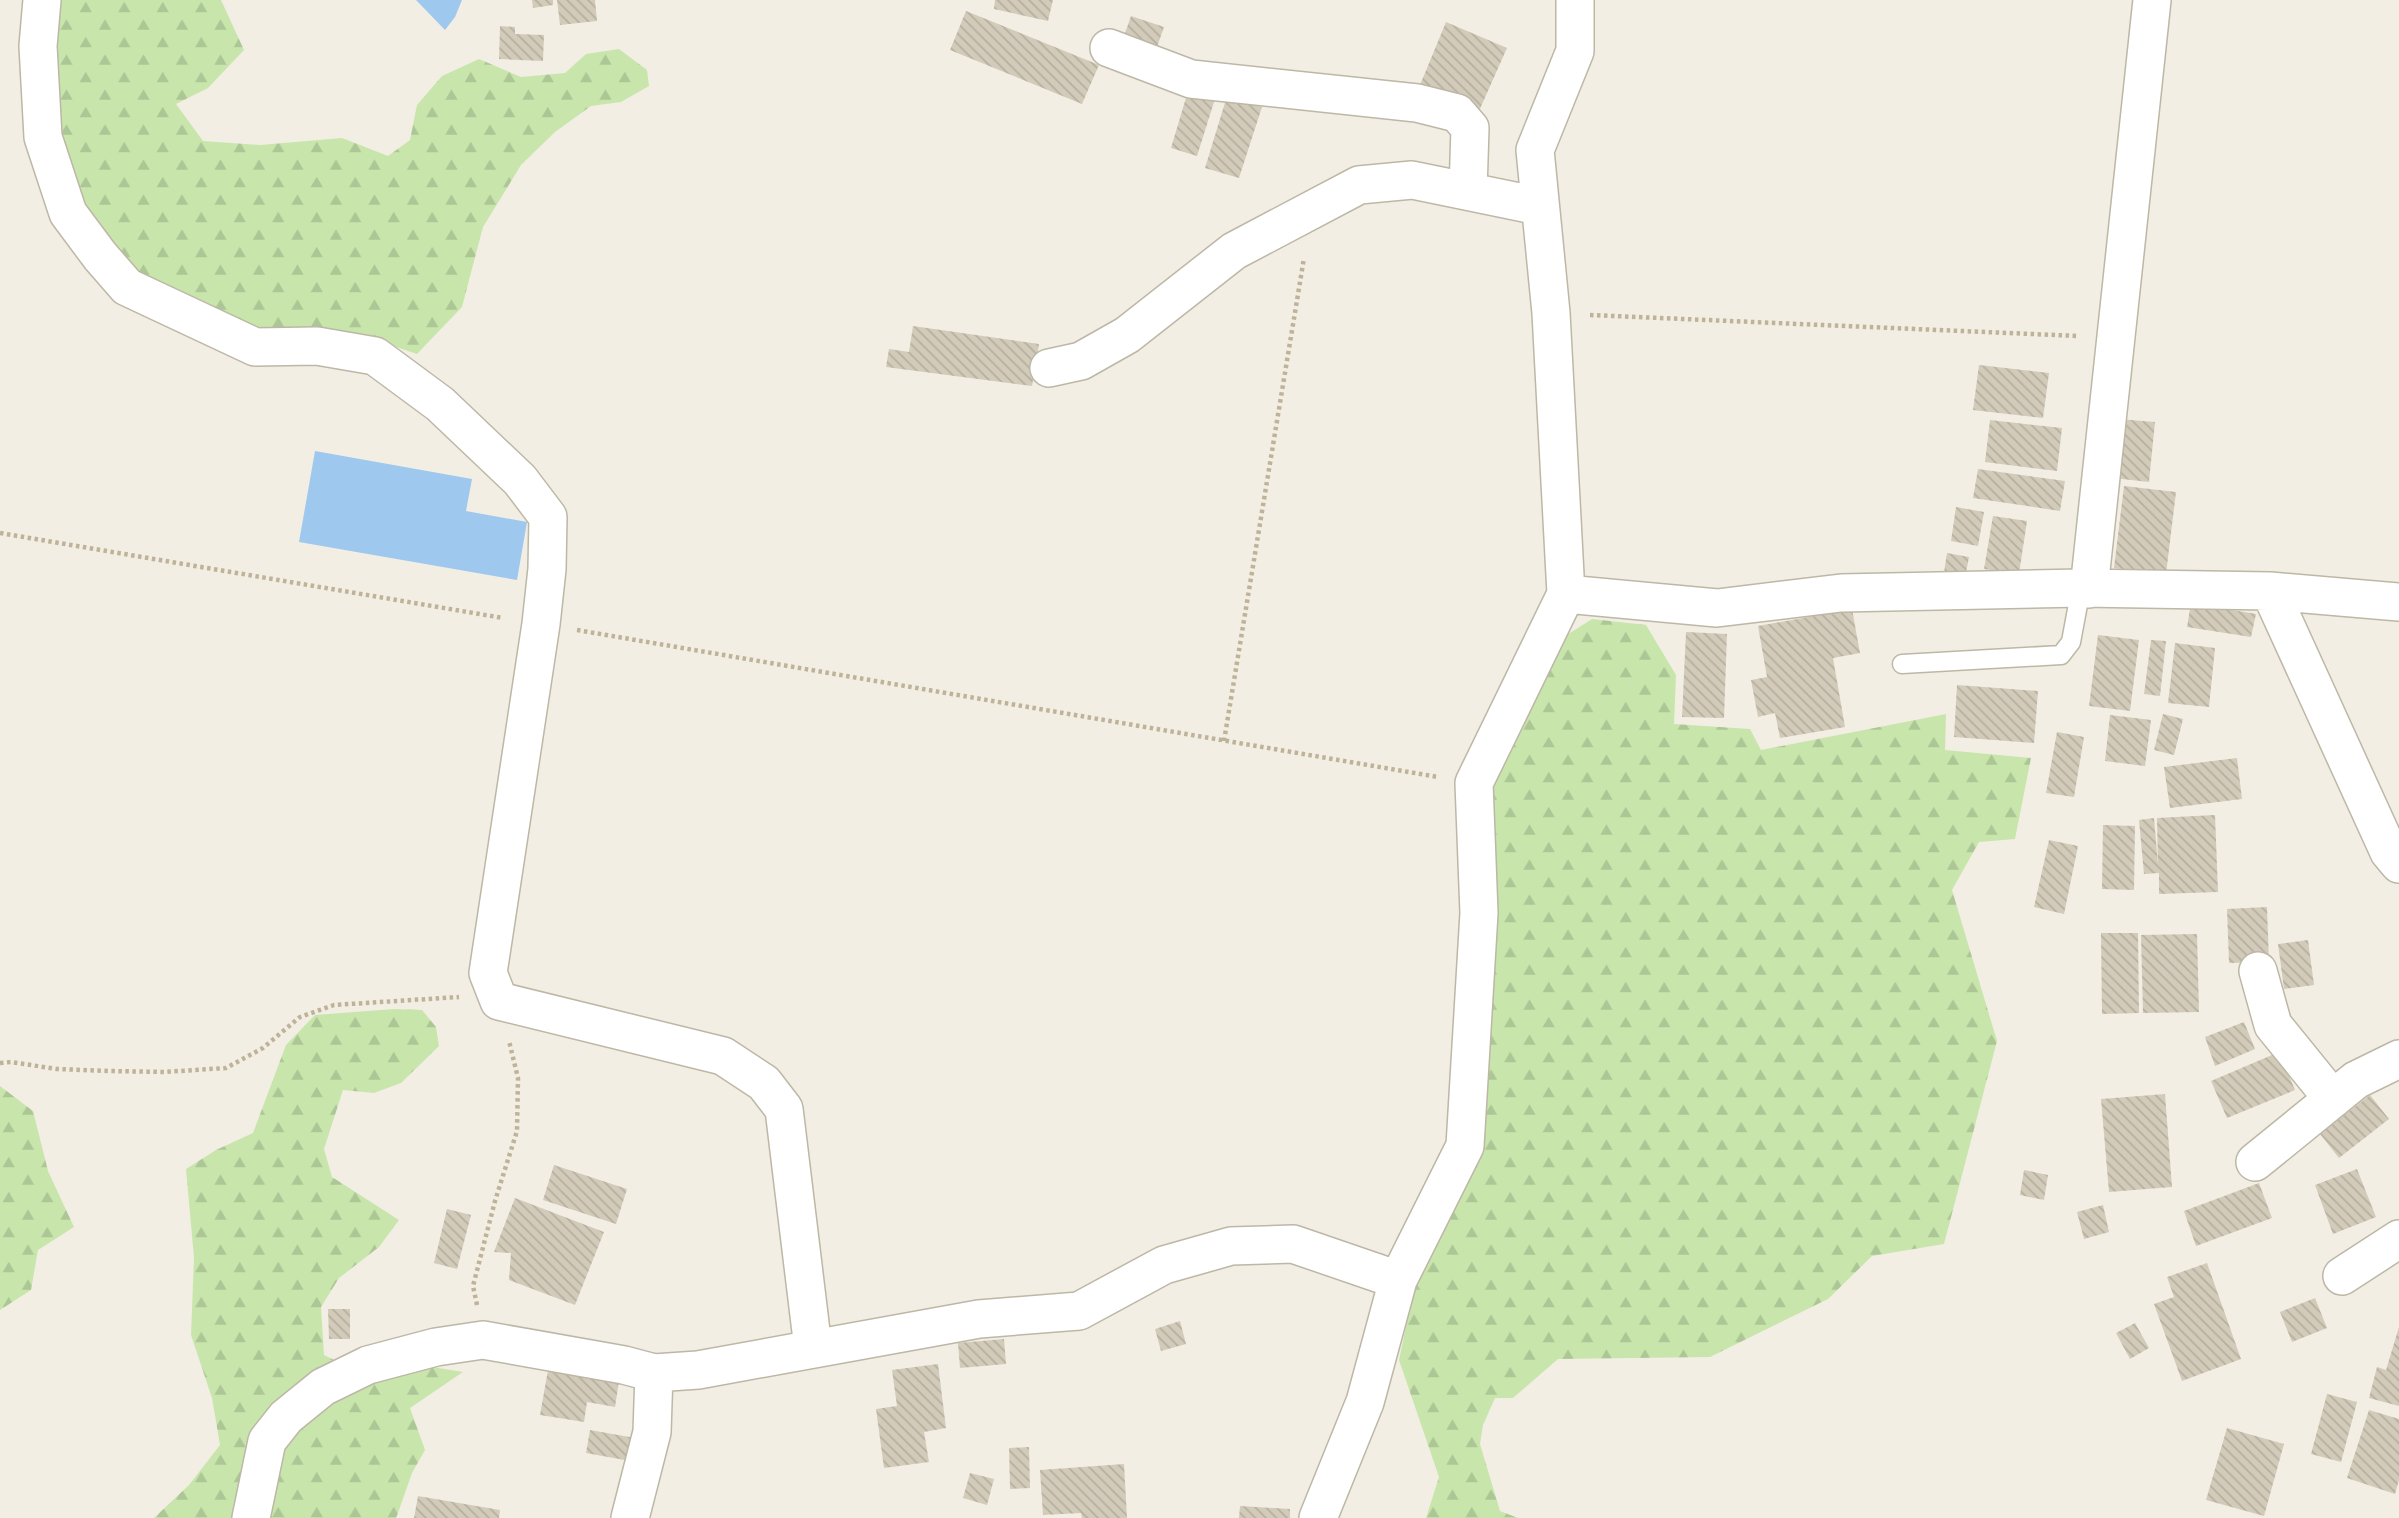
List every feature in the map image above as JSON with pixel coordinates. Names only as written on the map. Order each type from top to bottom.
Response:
[{"type":"street","points":[[42,0],[38,46],[43,137],[68,213],[127,287],[255,347],[317,346],[375,356],[439,404],[520,480],[548,517],[547,569],[541,624],[488,973],[499,1001],[723,1056],[764,1083],[784,1109],[813,1348]]},
{"type":"street","points":[[1318,1518],[1364,1402],[1398,1280],[1465,1146],[1479,913],[1474,783],[1566,594],[1551,313],[1535,150],[1575,51],[1575,0]]},
{"type":"street","points":[[2085,589],[2129,231],[2152,0]]},
{"type":"street","points":[[1110,48],[1191,79],[1417,103],[1457,113],[1471,128],[1468,191]]},
{"type":"street","points":[[1049,368],[1081,361],[1127,335],[1234,251],[1359,186],[1412,180],[1539,206]]},
{"type":"street","points":[[1566,594],[1717,608],[1841,593],[2085,589],[2270,592],[2399,602]]},
{"type":"street","points":[[2270,592],[2389,852],[2399,864]]},
{"type":"street","points":[[2258,971],[2273,1025],[2333,1099]]},
{"type":"street","points":[[2255,1162],[2356,1080],[2399,1059]]},
{"type":"street","points":[[2342,1276],[2399,1239]]},
{"type":"street","points":[[251,1518],[267,1441],[286,1417],[323,1387],[368,1365],[436,1347],[483,1340],[624,1365],[654,1373],[698,1370],[979,1319],[1079,1311],[1164,1265],[1231,1246],[1293,1244],[1398,1280]]},
{"type":"street","points":[[630,1518],[652,1432],[654,1373]]},
{"type":"lane","points":[[1902,664],[2061,655],[2071,642],[2085,589]]},
{"type":"path","points":[[1224,741],[1312,209]]},
{"type":"path","points":[[1551,313],[2115,337]]},
{"type":"path","points":[[0,533],[1474,783]]},
{"type":"path","points":[[0,1063],[123,1072],[226,1068],[263,1048],[300,1017],[334,1005],[457,997],[499,1001],[518,1078],[517,1131],[473,1286],[483,1340]]},
{"type":"green space","points":[[55,0],[221,0],[244,50],[208,88],[176,104],[203,141],[260,145],[342,138],[388,156],[410,140],[417,105],[442,76],[479,59],[521,77],[565,73],[586,54],[619,49],[647,70],[649,86],[621,102],[591,106],[555,132],[521,165],[483,227],[462,307],[417,354],[373,339],[249,332],[115,260],[73,203],[48,65]]},
{"type":"green space","points":[[1592,619],[1646,625],[1676,675],[1674,724],[1750,729],[1761,750],[1946,714],[1945,750],[2031,758],[2015,839],[1979,842],[1952,890],[1997,1041],[1944,1244],[1872,1256],[1828,1299],[1710,1357],[1558,1359],[1513,1398],[1495,1398],[1483,1425],[1480,1444],[1500,1511],[1518,1518],[1426,1518],[1439,1477],[1399,1360],[1414,1288],[1483,1152],[1496,910],[1487,789],[1554,643]]},
{"type":"green space","points":[[394,1009],[422,1010],[436,1027],[439,1046],[401,1083],[374,1093],[343,1090],[324,1149],[332,1177],[399,1220],[379,1247],[339,1278],[321,1307],[324,1355],[369,1377],[414,1364],[463,1372],[410,1408],[425,1450],[412,1473],[396,1518],[154,1518],[189,1485],[220,1445],[212,1398],[191,1335],[194,1258],[186,1169],[216,1150],[253,1133],[286,1045],[315,1015]]},
{"type":"green space","points":[[0,1086],[33,1111],[48,1171],[74,1227],[38,1250],[31,1290],[0,1310]]},
{"type":"water","points":[[416,0],[462,0],[455,17],[445,30]]},
{"type":"water","points":[[315,451],[472,479],[466,511],[527,522],[517,580],[299,542]]},
{"type":"building","points":[[532,0],[553,0],[553,5],[533,8]]},
{"type":"building","points":[[557,0],[595,0],[597,21],[560,25]]},
{"type":"building","points":[[995,0],[1053,0],[1048,21],[994,9]]},
{"type":"building","points":[[966,11],[1099,65],[1082,104],[950,50]]},
{"type":"building","points":[[1131,16],[1164,27],[1156,50],[1123,39]]},
{"type":"building","points":[[1446,22],[1507,48],[1479,111],[1420,85]]},
{"type":"building","points":[[500,26],[515,27],[515,34],[544,35],[543,61],[499,59]]},
{"type":"building","points":[[1188,91],[1215,99],[1197,156],[1171,148]]},
{"type":"building","points":[[1227,96],[1262,107],[1239,178],[1205,168]]},
{"type":"building","points":[[913,326],[1039,344],[1032,386],[886,367],[889,349],[909,352]]},
{"type":"building","points":[[1979,365],[2049,373],[2043,418],[1973,410]]},
{"type":"building","points":[[2118,419],[2155,422],[2149,482],[2113,478]]},
{"type":"building","points":[[1990,420],[2062,428],[2057,471],[1985,462]]},
{"type":"building","points":[[1978,469],[2065,481],[2060,511],[1973,498]]},
{"type":"building","points":[[2124,486],[2176,492],[2166,574],[2114,568]]},
{"type":"building","points":[[1956,507],[1984,512],[1978,546],[1951,541]]},
{"type":"building","points":[[1993,516],[2027,521],[2019,574],[1984,569]]},
{"type":"building","points":[[1947,553],[1969,557],[1964,583],[1943,579]]},
{"type":"building","points":[[2191,603],[2256,614],[2251,637],[2187,627]]},
{"type":"building","points":[[1852,609],[1860,653],[1833,658],[1845,727],[1780,738],[1775,713],[1758,717],[1751,680],[1767,677],[1758,626]]},
{"type":"building","points":[[1686,632],[1727,634],[1724,718],[1682,717]]},
{"type":"building","points":[[2098,635],[2139,640],[2130,711],[2089,706]]},
{"type":"building","points":[[2151,640],[2166,641],[2160,696],[2144,694]]},
{"type":"building","points":[[2175,643],[2215,648],[2209,707],[2168,703]]},
{"type":"building","points":[[1957,685],[2038,691],[2034,743],[1954,737]]},
{"type":"building","points":[[2163,714],[2183,719],[2174,755],[2154,750]]},
{"type":"building","points":[[2110,715],[2151,720],[2145,766],[2105,761]]},
{"type":"building","points":[[2057,732],[2084,737],[2074,797],[2046,793]]},
{"type":"building","points":[[2237,758],[2242,799],[2170,808],[2164,767]]},
{"type":"building","points":[[2215,815],[2218,892],[2159,894],[2159,873],[2144,874],[2139,820],[2154,818],[2158,865],[2157,818]]},
{"type":"building","points":[[2103,825],[2135,826],[2134,890],[2102,889]]},
{"type":"building","points":[[2049,840],[2078,846],[2064,914],[2034,907]]},
{"type":"building","points":[[2267,907],[2269,962],[2229,963],[2227,909]]},
{"type":"building","points":[[2101,933],[2138,933],[2139,1013],[2102,1014]]},
{"type":"building","points":[[2197,934],[2199,1012],[2143,1013],[2141,935]]},
{"type":"building","points":[[2308,940],[2314,985],[2284,989],[2278,944]]},
{"type":"building","points":[[2244,1022],[2255,1049],[2215,1066],[2205,1037]]},
{"type":"building","points":[[2279,1052],[2295,1090],[2227,1118],[2211,1081]]},
{"type":"building","points":[[2165,1094],[2172,1187],[2109,1192],[2101,1099]]},
{"type":"building","points":[[2370,1095],[2389,1119],[2339,1158],[2320,1134]]},
{"type":"building","points":[[554,1165],[627,1189],[616,1224],[543,1200]]},
{"type":"building","points":[[2357,1169],[2376,1217],[2333,1234],[2315,1185]]},
{"type":"building","points":[[2024,1170],[2048,1175],[2044,1200],[2020,1195]]},
{"type":"building","points":[[2259,1183],[2272,1218],[2196,1246],[2184,1211]]},
{"type":"building","points":[[515,1198],[604,1232],[575,1305],[509,1280],[511,1253],[494,1252]]},
{"type":"building","points":[[2103,1205],[2109,1232],[2084,1239],[2077,1212]]},
{"type":"building","points":[[447,1209],[471,1215],[457,1269],[434,1263]]},
{"type":"building","points":[[2207,1263],[2241,1359],[2182,1381],[2154,1304],[2174,1297],[2167,1277]]},
{"type":"building","points":[[2315,1298],[2327,1328],[2292,1342],[2280,1312]]},
{"type":"building","points":[[328,1309],[350,1309],[350,1339],[329,1339]]},
{"type":"building","points":[[1180,1321],[1186,1344],[1161,1351],[1155,1329]]},
{"type":"building","points":[[2135,1323],[2149,1348],[2130,1359],[2116,1333]]},
{"type":"building","points":[[2399,1327],[2399,1406],[2369,1398],[2377,1367],[2386,1370]]},
{"type":"building","points":[[1004,1339],[1006,1364],[960,1368],[958,1343]]},
{"type":"building","points":[[938,1364],[946,1428],[924,1432],[929,1462],[884,1468],[876,1409],[897,1406],[892,1370]]},
{"type":"building","points":[[548,1370],[619,1381],[615,1407],[587,1402],[584,1422],[540,1415]]},
{"type":"building","points":[[2327,1394],[2357,1402],[2341,1462],[2311,1454]]},
{"type":"building","points":[[2369,1410],[2399,1419],[2399,1480],[2395,1494],[2347,1478]]},
{"type":"building","points":[[2227,1428],[2284,1444],[2264,1516],[2206,1500]]},
{"type":"building","points":[[590,1430],[635,1438],[630,1461],[586,1453]]},
{"type":"building","points":[[1029,1447],[1030,1488],[1010,1489],[1009,1448]]},
{"type":"building","points":[[1124,1464],[1127,1518],[1082,1518],[1081,1513],[1043,1515],[1040,1470]]},
{"type":"building","points":[[970,1473],[994,1479],[987,1505],[963,1498]]},
{"type":"building","points":[[418,1496],[500,1510],[499,1518],[414,1518]]},
{"type":"building","points":[[1240,1506],[1290,1509],[1290,1518],[1239,1518]]}]
